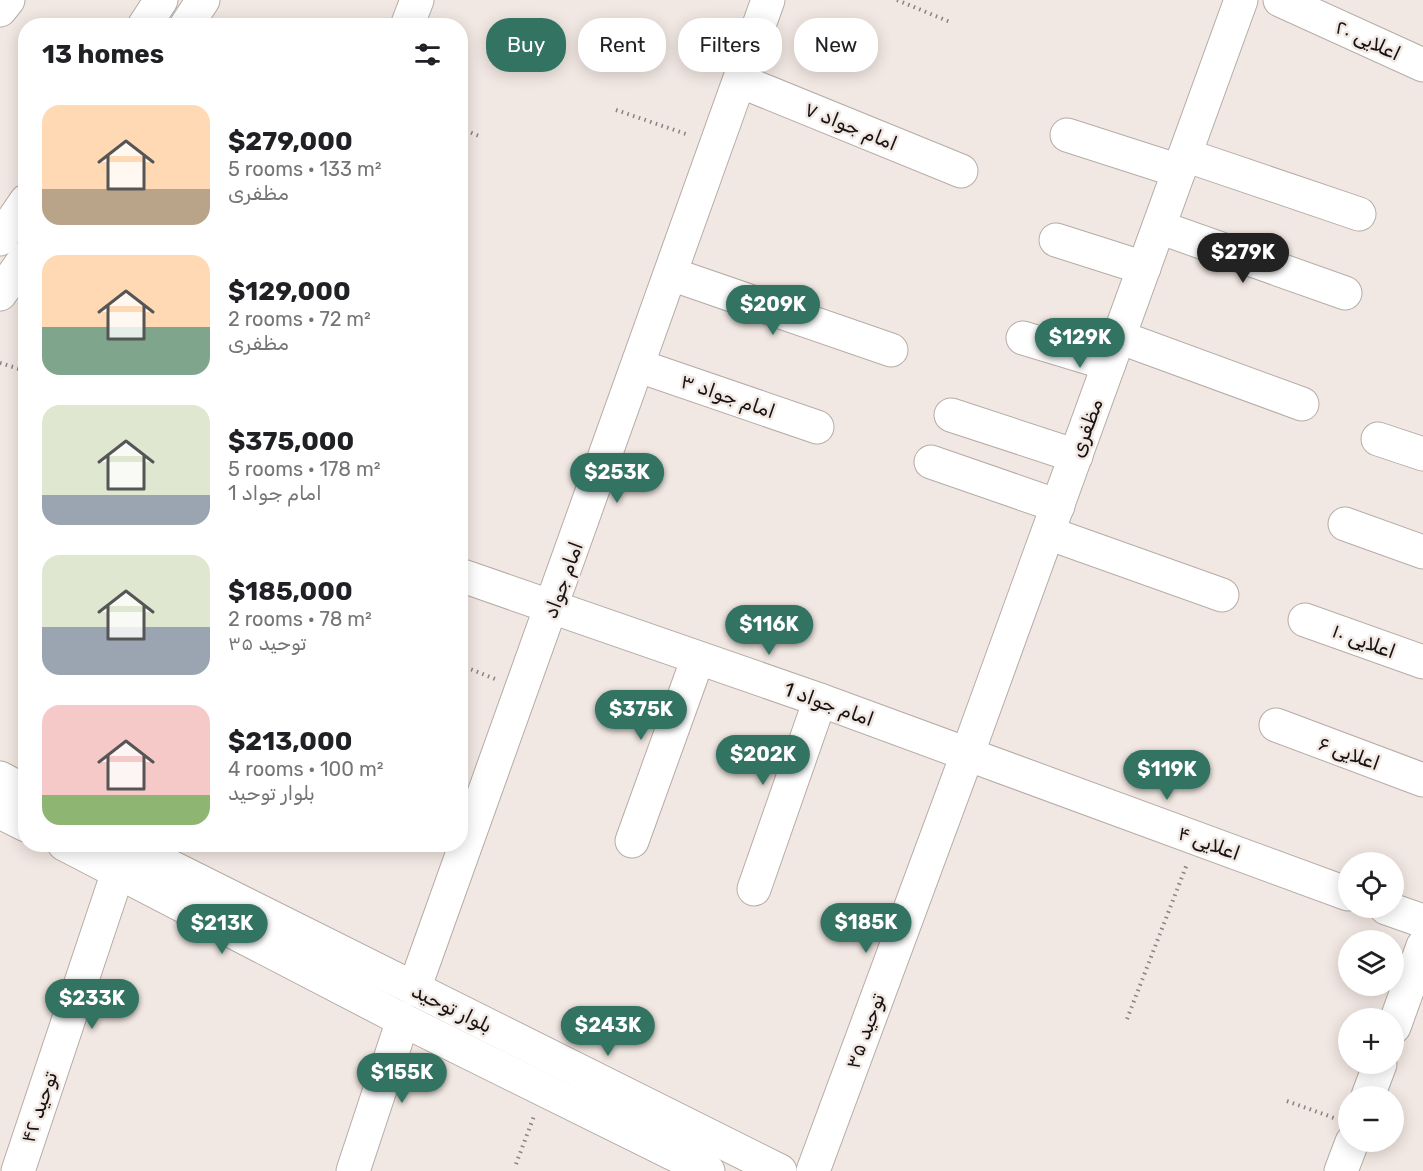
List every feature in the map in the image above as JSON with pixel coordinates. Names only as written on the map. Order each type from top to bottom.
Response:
[{"type":"street","points":[[0,10],[8,0]]},
{"type":"street","points":[[149,18],[161,0]]},
{"type":"street","points":[[191,18],[203,0]]},
{"type":"street","points":[[410,18],[417,0]]},
{"type":"street","name":"امام جواد","points":[[468,841],[553,609],[768,0]]},
{"type":"street","name":"مظفری","points":[[967,755],[1241,0]]},
{"type":"street","name":"اعلایی ۲۰","points":[[1280,0],[1423,65]]},
{"type":"street","name":"امام جواد ۷","points":[[740,81],[962,171]]},
{"type":"street","points":[[1067,135],[1182,163],[1359,214]]},
{"type":"street","points":[[0,239],[18,213]]},
{"type":"street","points":[[1159,227],[1345,293]]},
{"type":"street","points":[[1056,240],[1144,268]]},
{"type":"street","points":[[0,294],[18,268]]},
{"type":"street","points":[[671,274],[891,350]]},
{"type":"street","points":[[1023,338],[1114,351],[1302,404]]},
{"type":"street","name":"امام جواد ۳","points":[[639,366],[817,427]]},
{"type":"street","points":[[951,415],[1076,456]]},
{"type":"street","points":[[1378,439],[1423,454]]},
{"type":"street","points":[[930,462],[1222,595]]},
{"type":"street","points":[[1345,524],[1423,552]]},
{"type":"street","name":"امام جواد 1","points":[[468,578],[820,700],[967,755]]},
{"type":"street","name":"اعلایی ۱۰","points":[[1305,620],[1423,662]]},
{"type":"street","points":[[632,841],[698,658]]},
{"type":"street","points":[[754,889],[820,700]]},
{"type":"street","name":"اعلایی ۶","points":[[1275,725],[1423,780]]},
{"type":"street","name":"اعلایی ۴","points":[[967,755],[1338,890]]},
{"type":"street","name":"توحید ۳۵","points":[[813,1171],[967,755]]},
{"type":"street","points":[[0,778],[18,788]]},
{"type":"street","points":[[0,812],[18,821]]},
{"type":"street","name":"بلوار توحید","points":[[97,852],[121,858],[414,989],[780,1171]]},
{"type":"street","name":"امام جواد","points":[[414,989],[464,852]]},
{"type":"street","name":"بلوار توحید","points":[[121,858],[403,1020],[544,1090],[670,1162],[708,1171]]},
{"type":"street","name":"توحید ۴۲","points":[[18,1171],[121,858]]},
{"type":"street","points":[[1404,914],[1423,921]]},
{"type":"street","points":[[1401,1008],[1423,946]]},
{"type":"street","points":[[352,1171],[403,1020]]},
{"type":"street","points":[[1341,1171],[1343,1152]]},
{"type":"path","points":[[897,0],[950,21]]},
{"type":"path","points":[[616,110],[717,145]]},
{"type":"path","points":[[468,131],[479,136]]},
{"type":"path","points":[[0,363],[18,369]]},
{"type":"path","points":[[1127,1018],[1197,839]]},
{"type":"path","points":[[516,1164],[544,1090]]},
{"type":"path","points":[[1287,1101],[1338,1126]]}]
